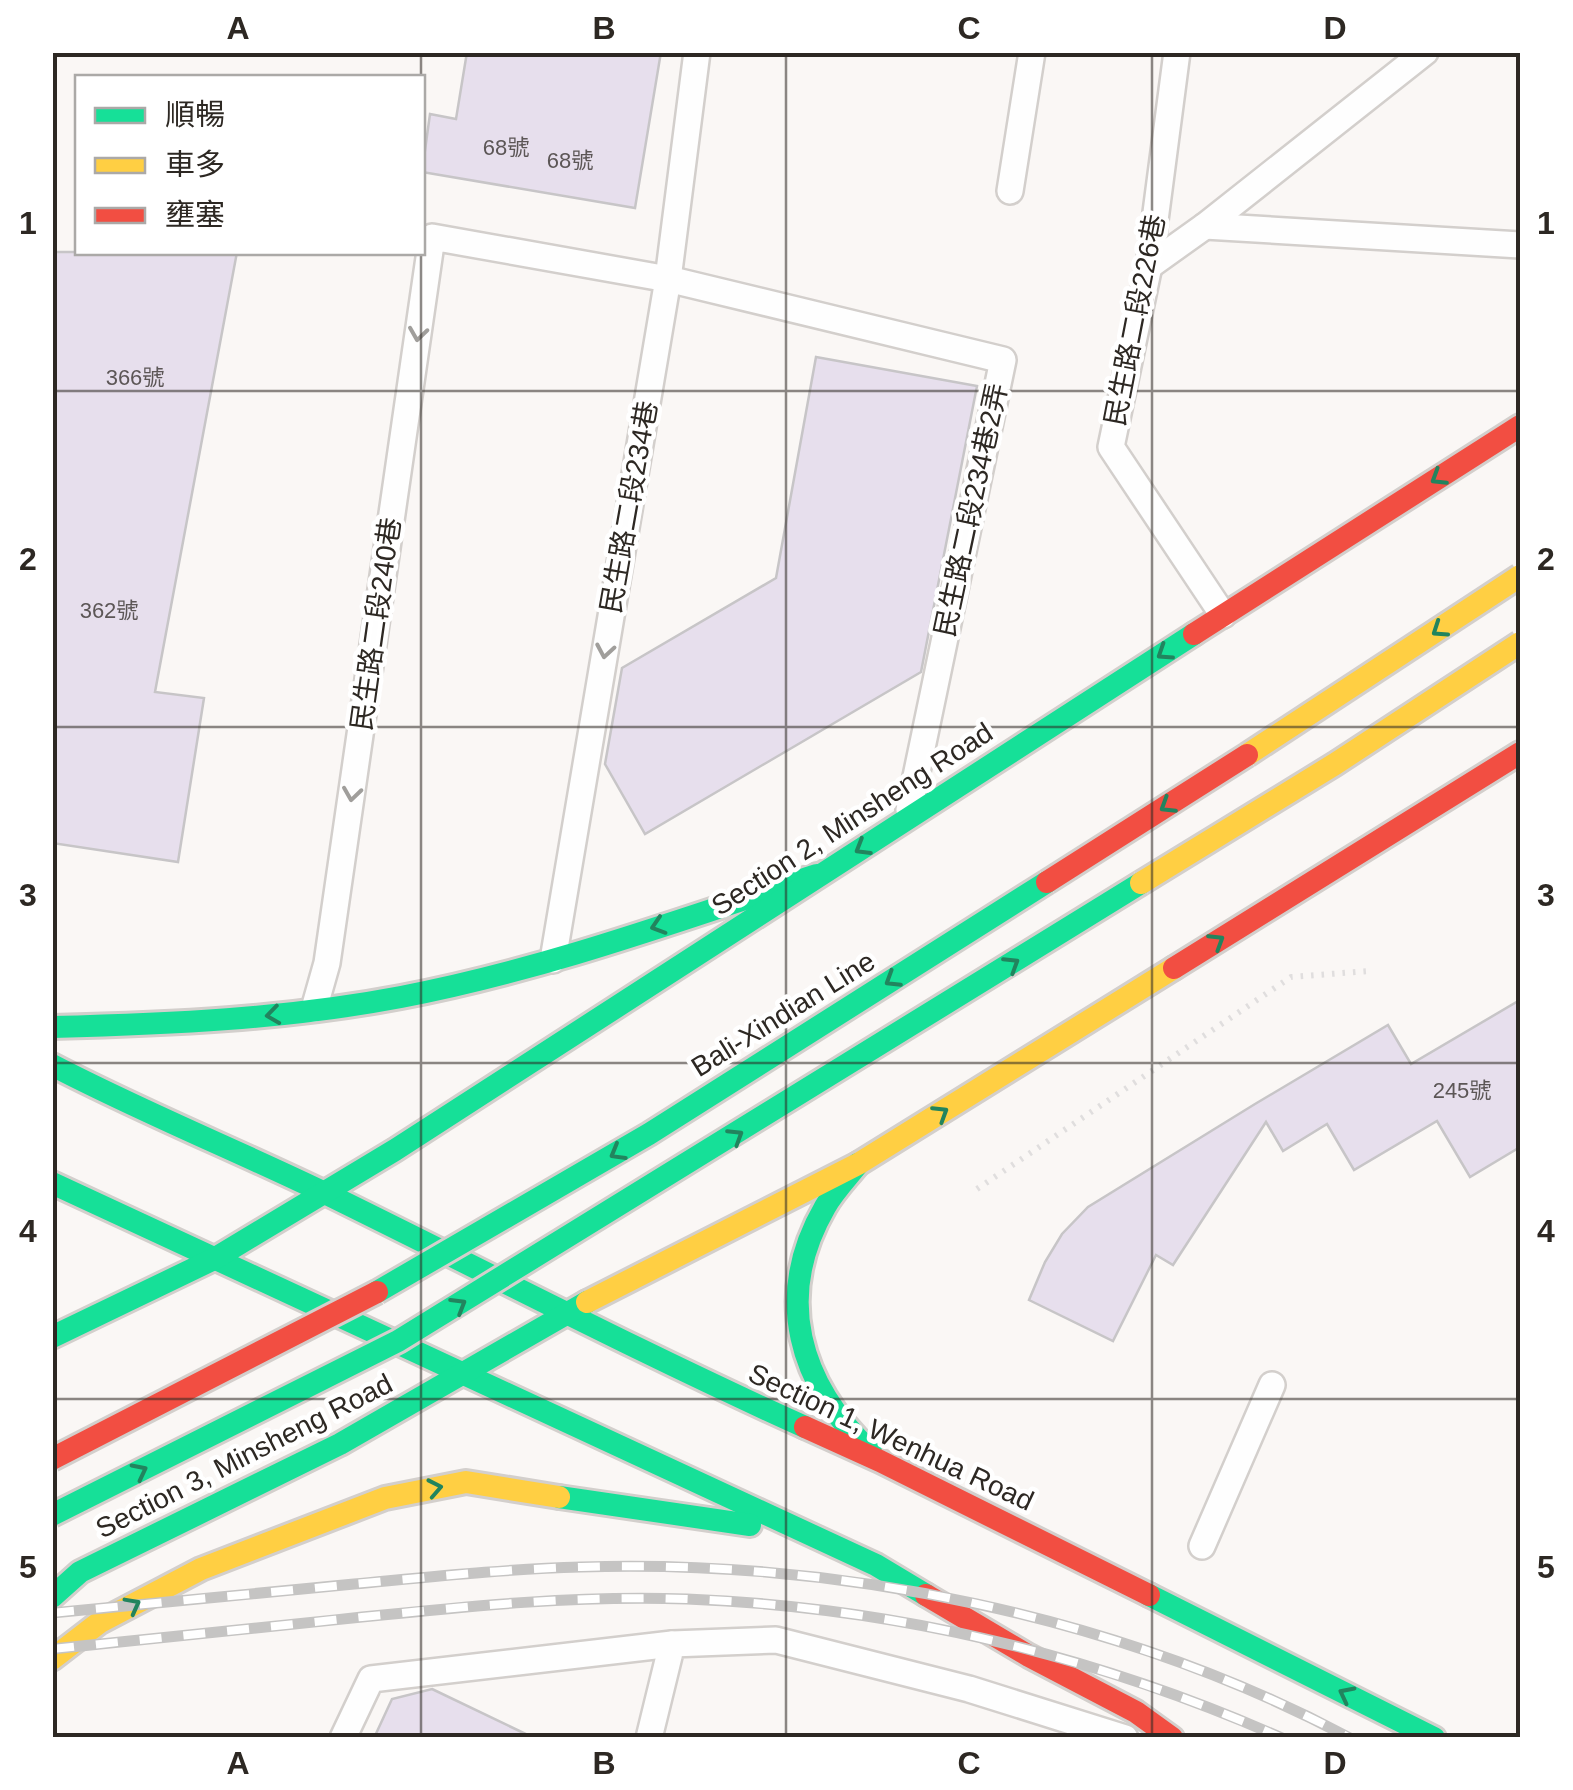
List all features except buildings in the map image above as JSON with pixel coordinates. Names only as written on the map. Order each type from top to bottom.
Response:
[{"type":"main road","name":"Section 2, Minsheng Road","points":[[214,1259],[395,1150],[1520,426]]},
{"type":"main road","name":"Bali-Xindian Line","points":[[52,1459],[364,1300],[649,1134],[1302,721],[1520,576]]},
{"type":"main road","points":[[52,1514],[398,1342],[1284,796],[1520,643]]},
{"type":"main road","points":[[466,1374],[564,1313],[858,1164],[1520,753]]},
{"type":"main road","points":[[52,1027],[245,1019],[400,997],[553,960],[817,875]]},
{"type":"main road","name":"Section 1, Wenhua Road","points":[[52,1065],[128,1105],[322,1192],[694,1377],[880,1461],[1434,1738]]},
{"type":"main road","points":[[858,1164],[824,1209],[804,1262],[799,1319],[804,1356],[839,1423],[880,1461]]},
{"type":"main road","points":[[52,1183],[876,1565],[1029,1656],[1136,1712],[1172,1738]]},
{"type":"main road","points":[[52,1337],[214,1259]]},
{"type":"main road","name":"Section 3, Minsheng Road","points":[[52,1597],[80,1572],[340,1444],[466,1374]]},
{"type":"main road","points":[[52,1659],[100,1622],[201,1568],[385,1498],[466,1482],[798,1531]]},
{"type":"lane","name":"民生路二段234巷","points":[[553,960],[668,279],[697,52]]},
{"type":"lane","points":[[1010,191],[1032,52]]},
{"type":"lane","name":"民生路二段226巷","points":[[1177,52],[1149,266],[1111,447],[1224,615]]},
{"type":"lane","points":[[1149,266],[1425,52]]},
{"type":"lane","points":[[1205,226],[1520,245]]},
{"type":"lane","name":"民生路二段240巷","points":[[314,1009],[328,963],[432,237],[668,279]]},
{"type":"lane","name":"民生路二段234巷2弄","points":[[668,279],[1003,360],[907,820]]},
{"type":"lane","points":[[1202,1546],[1272,1385]]},
{"type":"lane","points":[[344,1738],[371,1680],[672,1644],[776,1640],[969,1689],[1125,1738]]},
{"type":"lane","points":[[648,1738],[672,1644]]},
{"type":"path","points":[[978,1190],[1291,976],[1369,971]]},
{"type":"railway","points":[[52,1613],[524,1570],[679,1567],[778,1573],[877,1585],[1074,1628],[1170,1659],[1262,1695],[1350,1738]]},
{"type":"railway","points":[[52,1649],[524,1602],[646,1598],[764,1604],[840,1612],[991,1640],[1139,1682],[1282,1738]]},
{"type":"traffic: fast","points":[[52,1337],[214,1259],[395,1150],[1194,634]]},
{"type":"traffic: fast","points":[[52,1027],[227,1019],[401,997],[559,958],[817,875]]},
{"type":"traffic: fast","points":[[377,1292],[649,1134],[1047,882]]},
{"type":"traffic: fast","points":[[52,1515],[398,1341],[1141,883]]},
{"type":"traffic: fast","points":[[52,1065],[805,1427]]},
{"type":"traffic: fast","points":[[858,1164],[829,1201],[809,1241],[800,1274],[798,1306],[811,1368],[826,1398],[871,1452]]},
{"type":"traffic: fast","points":[[52,1183],[876,1565],[926,1595]]},
{"type":"traffic: fast","points":[[52,1597],[80,1572],[340,1444],[587,1302]]},
{"type":"traffic: fast","points":[[559,1497],[750,1525]]},
{"type":"traffic: fast","points":[[1149,1595],[1434,1738]]},
{"type":"traffic: slow","points":[[1247,755],[1520,576]]},
{"type":"traffic: slow","points":[[1141,883],[1335,764],[1520,643]]},
{"type":"traffic: slow","points":[[587,1302],[858,1164],[1174,968]]},
{"type":"traffic: slow","points":[[52,1659],[100,1622],[201,1569],[385,1498],[466,1482],[559,1497]]},
{"type":"traffic: jam","points":[[1194,634],[1520,426]]},
{"type":"traffic: jam","points":[[1174,968],[1520,753]]},
{"type":"traffic: jam","points":[[1047,882],[1247,755]]},
{"type":"traffic: jam","points":[[52,1459],[377,1292]]},
{"type":"traffic: jam","points":[[805,1427],[1149,1595]]},
{"type":"traffic: jam","points":[[926,1595],[1029,1656],[1136,1712],[1172,1738]]}]
